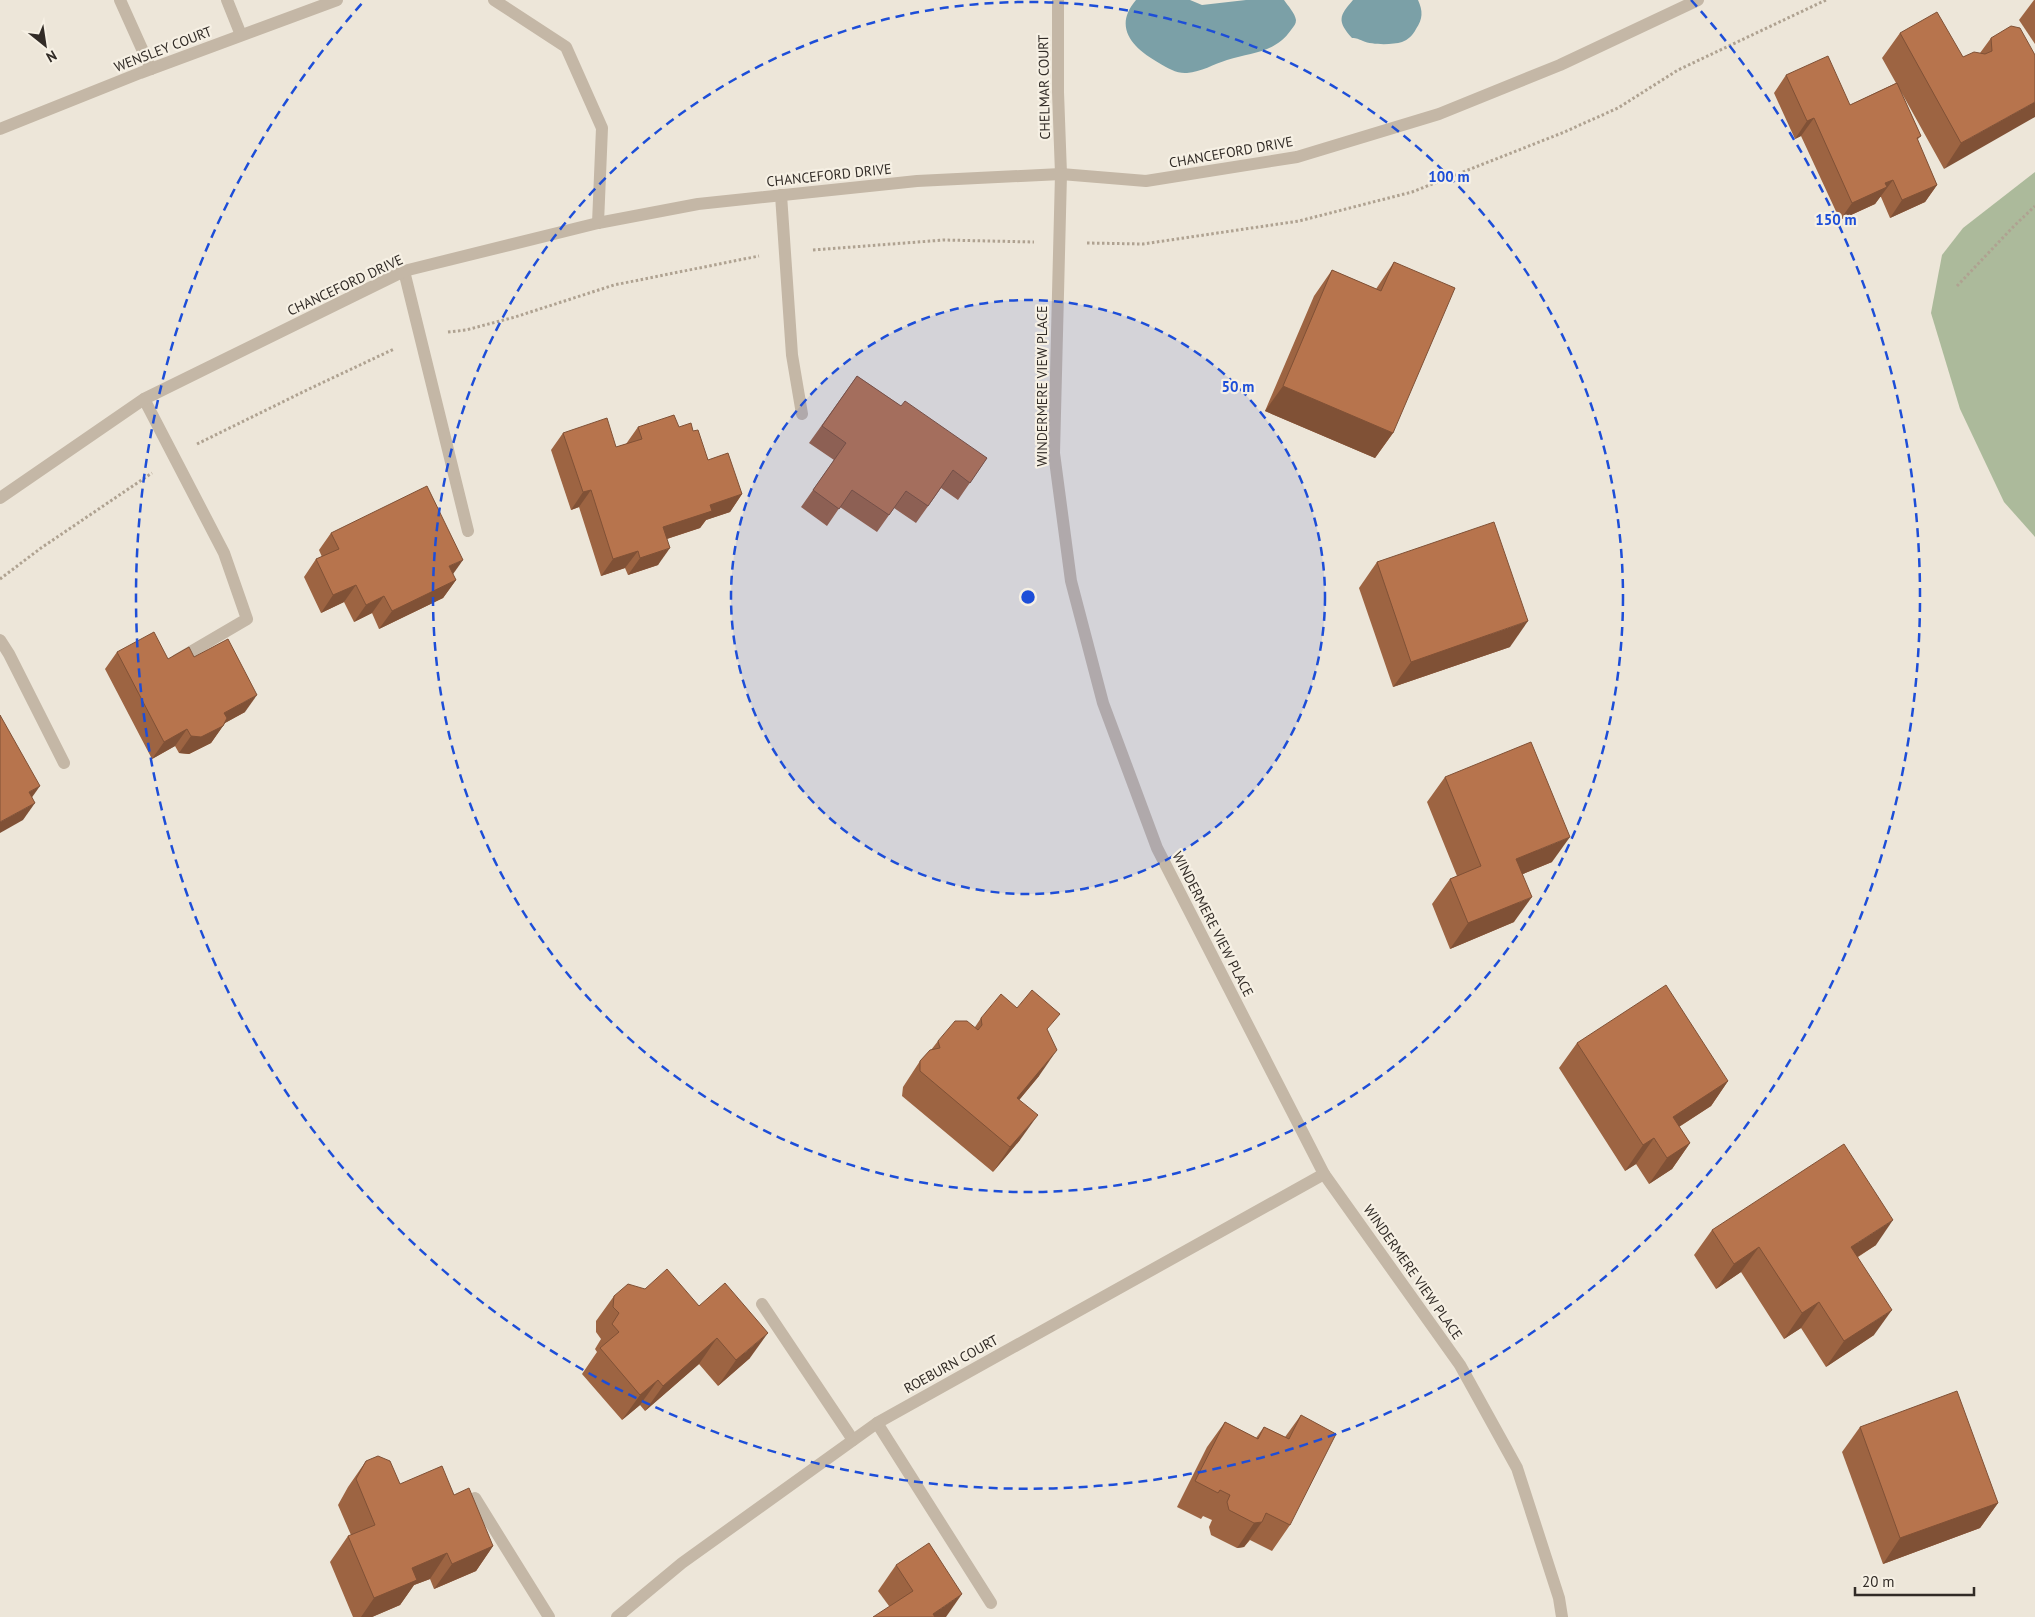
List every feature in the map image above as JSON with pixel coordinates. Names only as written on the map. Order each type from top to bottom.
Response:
[{"type":"street","points":[[120,0],[151,69]]},
{"type":"street","points":[[227,0],[241,35]]},
{"type":"street","name":"WENSLEY COURT","points":[[0,130],[151,69],[337,0]]},
{"type":"street","points":[[494,0],[566,47],[602,128],[598,223]]},
{"type":"street","name":"CHELMAR COURT","points":[[1058,0],[1058,92],[1061,174]]},
{"type":"street","name":"CHANCEFORD DRIVE","points":[[0,498],[144,399],[404,271],[598,223],[698,204],[917,181],[1061,174],[1146,181],[1297,157],[1439,114],[1560,65],[1698,0]]},
{"type":"street","name":"WINDERMERE VIEW PLACE","points":[[1061,174],[1054,453],[1071,581],[1103,703],[1157,848],[1324,1174],[1460,1364],[1517,1468],[1559,1598],[1562,1617]]},
{"type":"street","points":[[781,195],[792,356],[802,414]]},
{"type":"street","points":[[404,271],[468,531]]},
{"type":"street","points":[[144,399],[224,553],[247,619],[174,662]]},
{"type":"street","points":[[0,640],[9,654],[64,763]]},
{"type":"street","name":"ROEBURN COURT","points":[[617,1617],[682,1563],[877,1423],[1324,1174]]},
{"type":"street","points":[[762,1304],[853,1440]]},
{"type":"street","points":[[877,1423],[991,1603]]},
{"type":"street","points":[[475,1498],[549,1617]]},
{"type":"path","points":[[0,579],[41,548],[191,448],[396,348],[421,340],[450,331],[466,330],[515,317],[614,285],[760,256],[944,240],[1143,244],[1298,221],[1412,192],[1562,133],[1618,108],[1678,70],[1826,0]]},
{"type":"path","points":[[1957,286],[2035,206]]},
{"type":"green space","points":[[2035,172],[2035,537],[2004,502],[1960,409],[1931,313],[1942,255],[1963,228]]},
{"type":"water","points":[[1136,0],[1190,0],[1202,5],[1246,0],[1284,0],[1296,21],[1285,38],[1262,51],[1227,60],[1197,71],[1176,72],[1141,51],[1129,37],[1126,29],[1126,20],[1129,10]]},
{"type":"water","points":[[1353,0],[1418,0],[1421,8],[1421,18],[1413,33],[1404,41],[1388,44],[1367,42],[1352,38],[1342,23],[1345,10]]},
{"type":"building","points":[[1937,12],[1963,57],[1974,52],[1985,54],[1992,51],[1991,38],[2011,26],[2020,28],[2035,55],[2035,102],[1961,143],[1900,33]]},
{"type":"building","points":[[1828,56],[1850,105],[1897,83],[1921,136],[1917,138],[1937,185],[1902,200],[1893,180],[1885,183],[1887,187],[1852,203],[1814,118],[1807,121],[1786,75]]},
{"type":"building","points":[[1394,262],[1455,288],[1393,433],[1283,386],[1332,270],[1381,291]]},
{"type":"building","points":[[857,376],[901,406],[905,401],[987,458],[970,483],[953,470],[928,506],[906,491],[889,515],[852,490],[839,509],[813,490],[846,443],[822,426]]},
{"type":"building","points":[[674,415],[679,427],[691,423],[693,431],[698,430],[708,460],[728,453],[742,494],[710,505],[712,511],[663,527],[670,548],[640,558],[638,551],[613,559],[591,490],[583,492],[563,433],[607,418],[616,447],[642,439],[638,427]]},
{"type":"building","points":[[427,486],[463,560],[449,566],[456,580],[392,611],[384,596],[366,605],[356,585],[333,595],[316,559],[339,549],[331,533]]},
{"type":"building","points":[[1494,522],[1528,621],[1411,662],[1377,562]]},
{"type":"building","points":[[154,632],[168,659],[189,647],[194,657],[228,639],[257,695],[224,713],[227,718],[223,726],[201,737],[191,736],[187,729],[164,742],[117,652]]},
{"type":"building","points":[[0,715],[40,786],[29,792],[35,803],[0,822]]},
{"type":"building","points":[[1531,742],[1570,837],[1516,859],[1532,897],[1468,923],[1450,879],[1481,866],[1445,777]]},
{"type":"building","points":[[1666,985],[1728,1081],[1673,1117],[1690,1143],[1667,1158],[1654,1138],[1643,1145],[1577,1043]]},
{"type":"building","points":[[1032,990],[1060,1014],[1047,1029],[1057,1050],[1017,1098],[1038,1115],[1010,1147],[920,1071],[920,1061],[930,1050],[940,1048],[938,1041],[955,1021],[967,1021],[978,1030],[982,1025],[981,1018],[1001,994],[1017,1008]]},
{"type":"building","points":[[1844,1144],[1893,1220],[1851,1247],[1892,1310],[1844,1341],[1819,1302],[1802,1313],[1759,1247],[1734,1264],[1712,1230]]},
{"type":"building","points":[[667,1269],[699,1306],[725,1283],[768,1333],[736,1360],[717,1338],[663,1386],[658,1380],[640,1395],[600,1348],[619,1332],[612,1324],[619,1313],[613,1307],[614,1296],[628,1284],[645,1289]]},
{"type":"building","points":[[1957,1391],[1998,1503],[1900,1538],[1860,1427]]},
{"type":"building","points":[[1301,1415],[1336,1434],[1290,1525],[1266,1513],[1262,1522],[1254,1523],[1229,1510],[1227,1502],[1230,1495],[1220,1490],[1218,1493],[1195,1481],[1225,1422],[1258,1439],[1264,1427],[1289,1439]]},
{"type":"building","points":[[378,1456],[390,1461],[400,1484],[442,1466],[454,1495],[469,1488],[493,1546],[452,1564],[447,1553],[412,1568],[417,1580],[374,1598],[348,1536],[375,1525],[356,1479],[366,1461]]},
{"type":"building","points":[[929,1543],[962,1594],[933,1614],[935,1617],[873,1617],[913,1591],[896,1565]]}]
